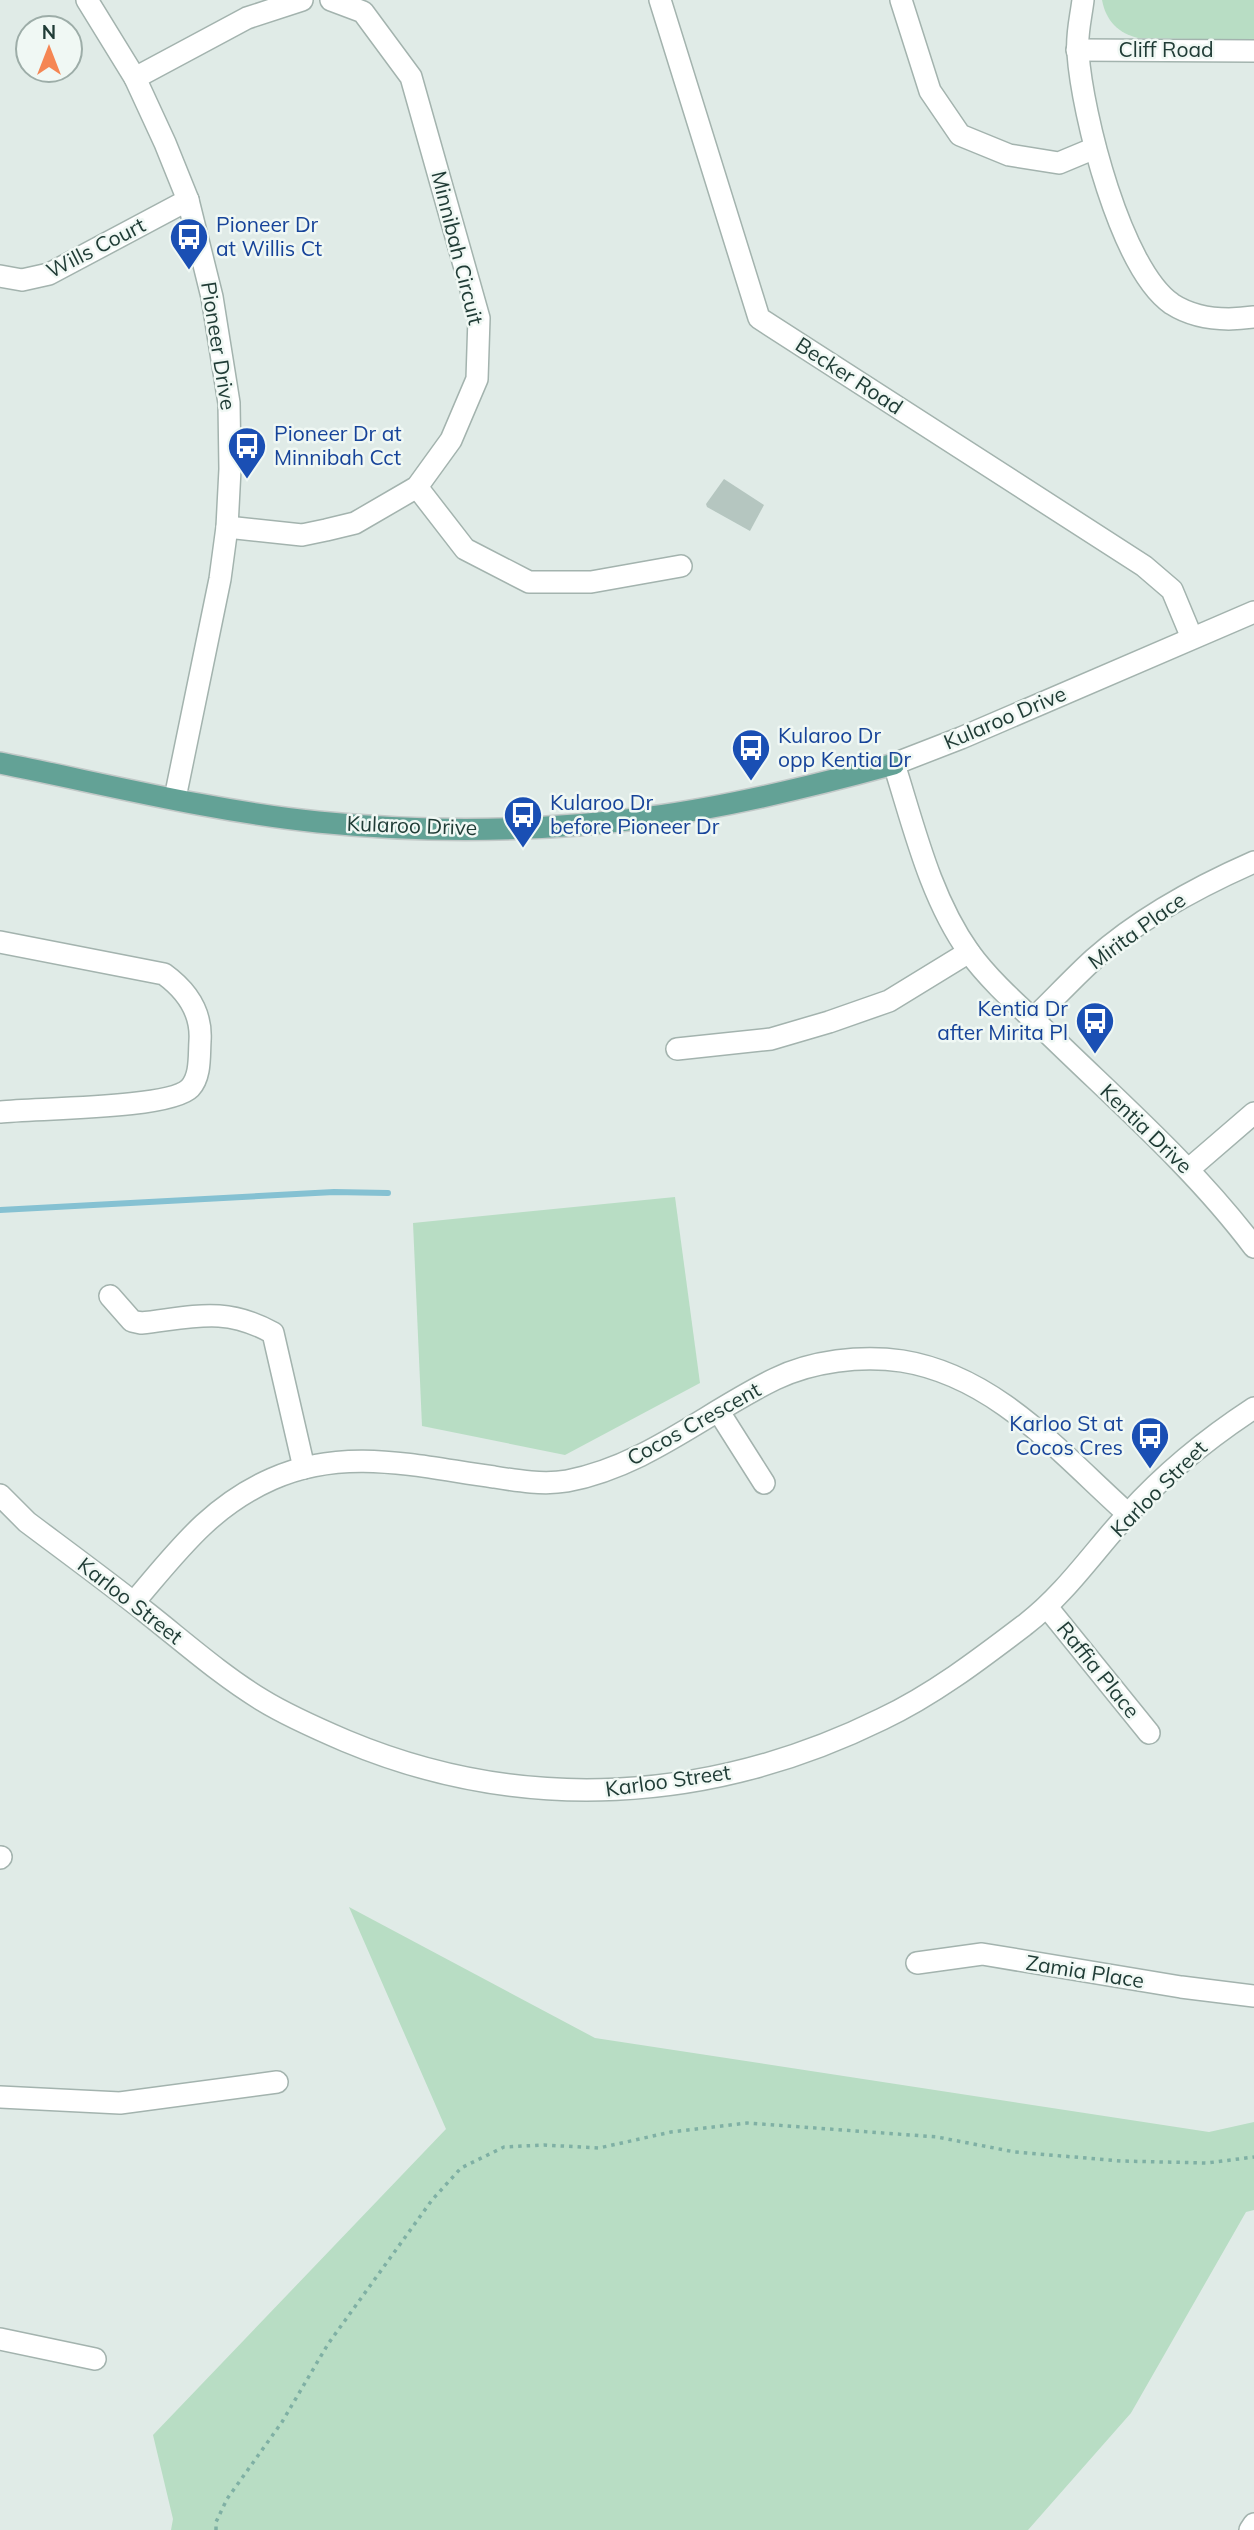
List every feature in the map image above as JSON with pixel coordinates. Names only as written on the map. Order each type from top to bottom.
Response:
[{"type":"main road","name":"Kularoo Drive","points":[[0,763],[175,799],[317,822],[417,829],[530,828],[652,817],[806,788],[894,764]]},
{"type":"street","name":"Pioneer Drive","points":[[87,0],[135,78],[188,200],[212,296],[229,403],[230,469],[227,527],[220,579],[175,799]]},
{"type":"street","points":[[135,78],[247,18],[302,0]]},
{"type":"street","name":"Minnibah Circuit","points":[[227,527],[302,535],[326,530],[355,523],[416,487],[451,440],[477,379],[479,318],[411,77],[363,12],[331,0]]},
{"type":"street","name":"Becker Road","points":[[660,0],[759,318],[1143,566],[1171,590],[1192,638]]},
{"type":"street","points":[[901,0],[930,91],[960,135],[1009,155],[1059,163],[1095,148]]},
{"type":"street","points":[[1083,0],[1077,50],[1081,82],[1095,148],[1133,255],[1157,291],[1173,304],[1195,315],[1222,320],[1254,317]]},
{"type":"street","name":"Cliff Road","points":[[1077,50],[1254,51]]},
{"type":"street","name":"Wills Court","points":[[0,276],[22,280],[49,274],[188,200]]},
{"type":"street","points":[[416,487],[465,549],[529,583],[591,583],[681,566]]},
{"type":"street","name":"Kularoo Drive","points":[[894,764],[961,738],[1254,612]]},
{"type":"street","name":"Kentia Drive","points":[[894,764],[932,880],[969,952],[1033,1019],[1189,1170],[1254,1247]]},
{"type":"street","name":"Mirita Place","points":[[1033,1019],[1096,958],[1165,906],[1208,882],[1254,862]]},
{"type":"street","points":[[0,942],[164,974],[190,998],[200,1035],[198,1073],[191,1087],[178,1096],[153,1102],[0,1112]]},
{"type":"street","points":[[677,1049],[771,1039],[829,1023],[889,1001],[969,952]]},
{"type":"street","points":[[1189,1170],[1254,1113]]},
{"type":"street","points":[[110,1296],[132,1321],[141,1323],[227,1315],[253,1322],[273,1333],[304,1468]]},
{"type":"street","name":"Cocos Crescent","points":[[134,1602],[198,1528],[236,1498],[272,1479],[304,1468],[344,1460],[384,1462],[531,1482],[564,1482],[617,1467],[655,1449],[776,1378],[825,1363],[901,1361],[940,1370],[972,1383],[1008,1406],[1128,1514]]},
{"type":"street","name":"Karloo Street","points":[[0,1495],[27,1522],[208,1661],[262,1700],[317,1729],[379,1755],[450,1776],[526,1788],[601,1791],[704,1780],[763,1766],[884,1719],[939,1686],[1046,1608],[1092,1559],[1128,1514],[1176,1467],[1216,1433],[1254,1408]]},
{"type":"street","points":[[719,1412],[764,1483]]},
{"type":"street","name":"Raffia Place","points":[[1046,1608],[1149,1733]]},
{"type":"street","name":"Zamia Place","points":[[917,1964],[982,1954],[1181,1987],[1254,1996]]},
{"type":"street","points":[[0,2097],[120,2103],[277,2082]]},
{"type":"street","points":[[0,2339],[95,2359]]},
{"type":"street","points":[[1250,2530],[1254,2524]]},
{"type":"path","points":[[216,2530],[216,2522],[227,2499],[282,2422],[328,2344],[432,2200],[461,2168],[504,2147],[544,2145],[598,2148],[671,2132],[747,2123],[937,2137],[1015,2152],[1121,2161],[1207,2163],[1254,2157]]},
{"type":"green space","points":[[1102,0],[1254,0],[1254,40],[1138,38],[1124,33],[1114,25],[1106,14]]},
{"type":"green space","points":[[675,1197],[700,1383],[565,1455],[422,1426],[413,1223]]},
{"type":"green space","points":[[349,1907],[595,2038],[1209,2132],[1254,2122],[1254,2210],[1246,2212],[1131,2413],[1028,2530],[171,2530],[173,2519],[153,2435],[446,2129]]},
{"type":"building","points":[[724,479],[764,505],[750,531],[707,507],[706,504]]},
{"type":"waterway","points":[[0,1210],[334,1192],[388,1193]]},
{"type":"place","name":"Pioneer Dr at Willis Ct","points":[[189,271]]},
{"type":"place","name":"Pioneer Dr at Minnibah Cct","points":[[247,480]]},
{"type":"place","name":"Kularoo Dr opp Kentia Dr","points":[[751,782]]},
{"type":"place","name":"Kularoo Dr before Pioneer Dr","points":[[523,849]]},
{"type":"place","name":"Kentia Dr after Mirita Pl","points":[[1095,1055]]},
{"type":"place","name":"Karloo St at Cocos Cres","points":[[1150,1470]]}]
